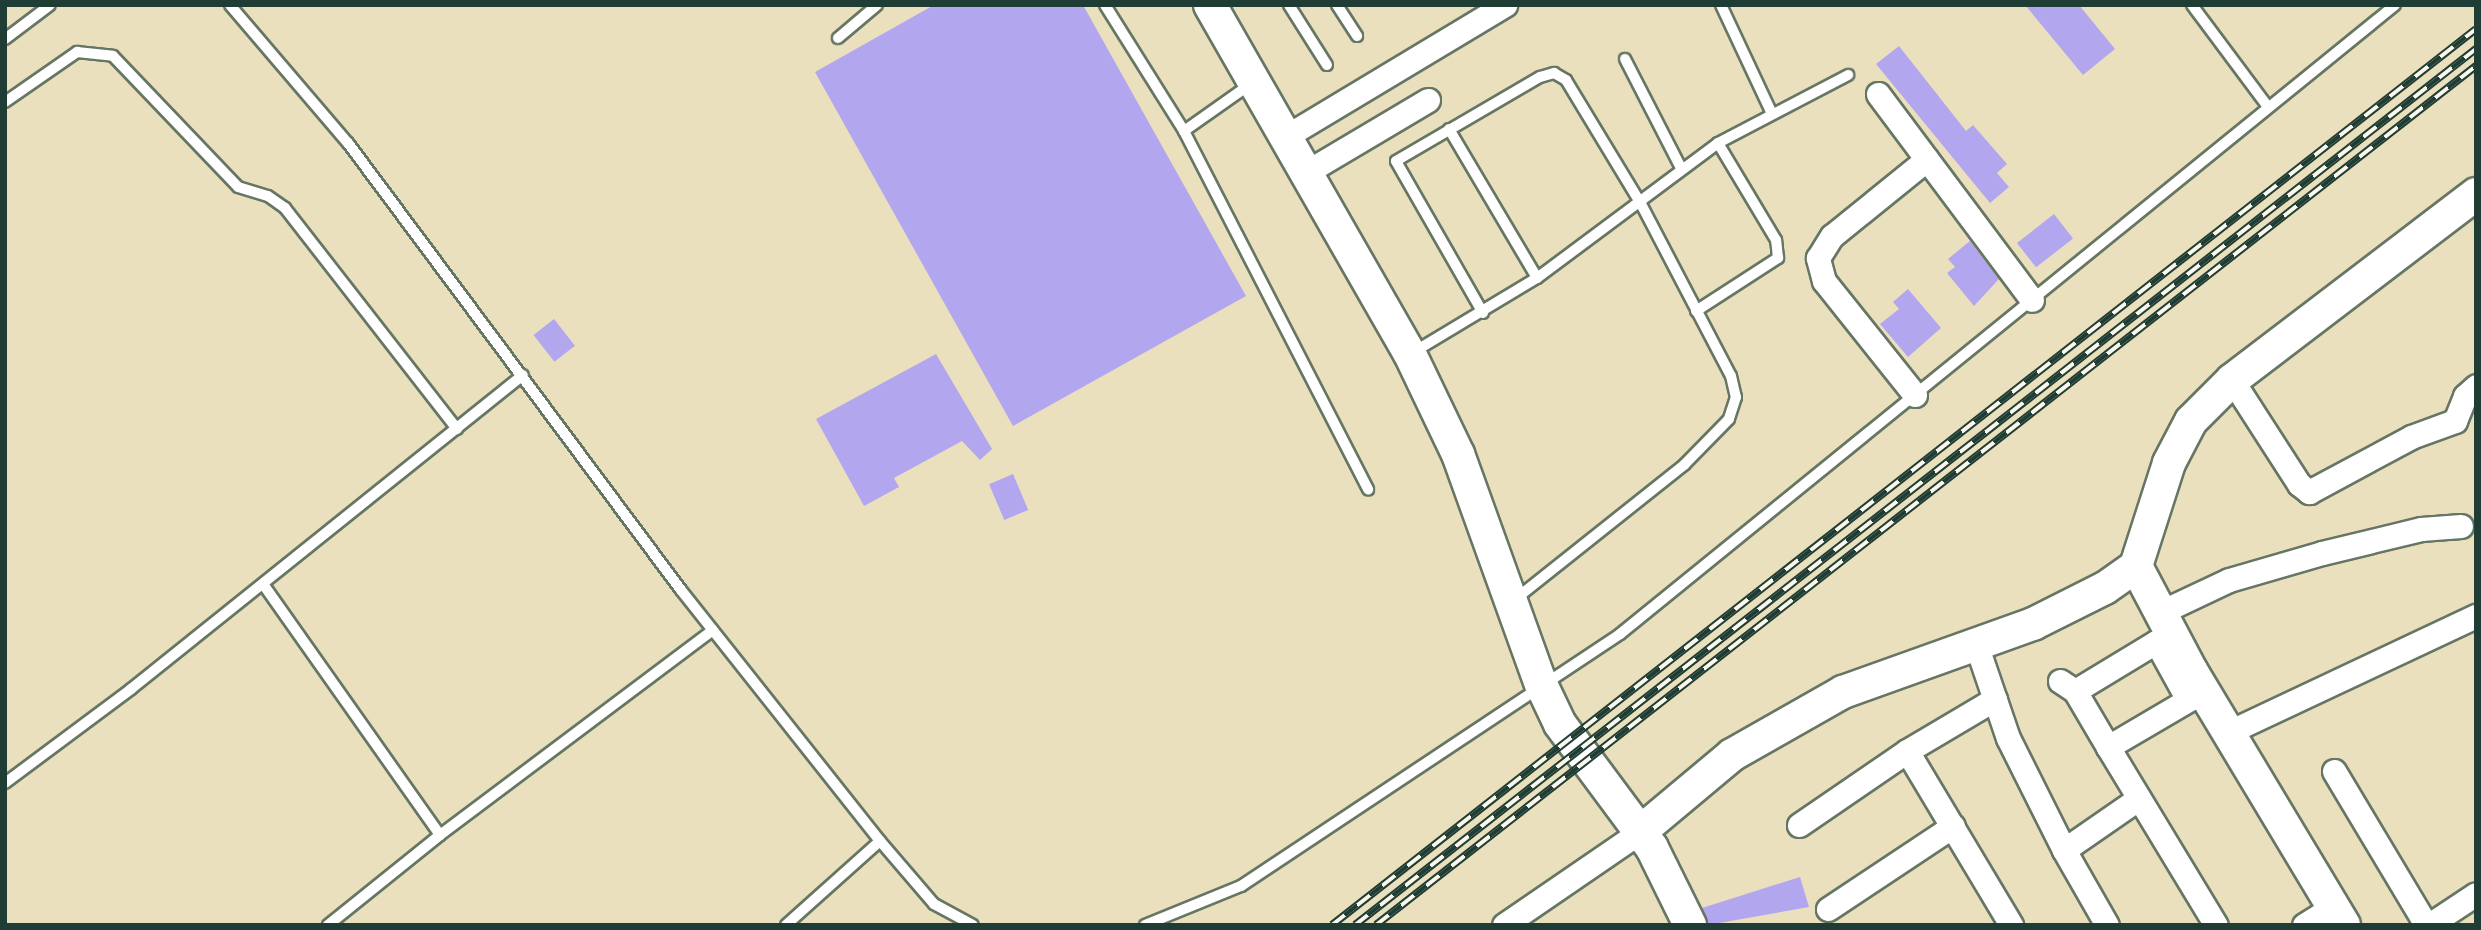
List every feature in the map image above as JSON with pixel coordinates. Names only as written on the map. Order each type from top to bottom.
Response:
[{"type":"street","points":[[1210,5],[1410,354],[1458,454],[1541,684],[1570,740],[1640,832],[1690,925]]},
{"type":"street","points":[[1285,136],[1505,5]]},
{"type":"street","points":[[1878,94],[2032,300]]},
{"type":"street","points":[[1305,173],[1428,100]]},
{"type":"street","points":[[1915,395],[1824,281],[1818,258],[1832,236],[1927,159]]},
{"type":"street","points":[[1504,925],[1640,832],[1731,755],[1843,692],[1976,644],[2093,594],[2136,566],[2169,463],[2191,421],[2232,380],[2476,194]]},
{"type":"street","points":[[2232,380],[2300,484],[2309,492],[2411,437],[2455,421],[2465,396],[2476,386]]},
{"type":"street","points":[[2159,613],[2229,580],[2322,553],[2421,529],[2462,526]]},
{"type":"street","points":[[2136,566],[2159,613],[2227,733],[2339,916],[2304,925]]},
{"type":"street","points":[[2227,733],[2476,616]]},
{"type":"street","points":[[2108,747],[2188,700],[2156,642],[2068,686],[2216,925]]},
{"type":"street","points":[[1976,644],[2018,759],[2064,850],[2107,925]]},
{"type":"street","points":[[1798,825],[1908,751],[1995,699]]},
{"type":"street","points":[[1908,751],[2011,925]]},
{"type":"street","points":[[2334,771],[2427,925],[2474,898]]},
{"type":"street","points":[[2064,850],[2139,798]]},
{"type":"street","points":[[1828,909],[1953,826]]},
{"type":"lane","points":[[5,39],[50,5]]},
{"type":"lane","points":[[230,5],[348,143],[713,630],[880,841],[934,904],[973,925]]},
{"type":"lane","points":[[838,38],[877,5]]},
{"type":"lane","points":[[1105,5],[1184,131],[1368,489]]},
{"type":"lane","points":[[1289,5],[1327,65]]},
{"type":"lane","points":[[1337,5],[1356,36]]},
{"type":"lane","points":[[1721,5],[1772,114]]},
{"type":"lane","points":[[2192,5],[2268,107]]},
{"type":"lane","points":[[1145,925],[1241,886],[1541,684],[1620,634],[2395,5]]},
{"type":"lane","points":[[5,102],[77,52],[113,56],[238,187],[268,196],[285,208],[457,429]]},
{"type":"lane","points":[[1625,58],[1681,168]]},
{"type":"lane","points":[[1483,313],[1396,161],[1449,129],[1554,74],[1566,80],[1640,202],[1731,376],[1736,397],[1729,419],[1684,465],[1512,601]]},
{"type":"lane","points":[[1410,354],[1483,313],[1537,278],[1718,143],[1848,75]]},
{"type":"lane","points":[[1184,131],[1254,81]]},
{"type":"lane","points":[[1449,129],[1537,278]]},
{"type":"lane","points":[[1696,311],[1778,258],[1776,240],[1718,143]]},
{"type":"lane","points":[[5,783],[263,584],[523,376]]},
{"type":"lane","points":[[263,584],[440,835]]},
{"type":"lane","points":[[328,925],[440,835],[713,630]]},
{"type":"lane","points":[[786,925],[880,841]]},
{"type":"lane","points":[[1162,925],[1170,915]]},
{"type":"building","points":[[934,5],[1083,5],[1246,296],[1013,426],[815,72]]},
{"type":"building","points":[[2025,5],[2079,5],[2115,49],[2083,75]]},
{"type":"building","points":[[1899,46],[1966,131],[1973,125],[2007,164],[1997,173],[2009,187],[1990,203],[1876,64]]},
{"type":"building","points":[[2054,214],[2073,238],[2036,267],[2017,243]]},
{"type":"building","points":[[1970,241],[1999,279],[1974,306],[1947,273],[1955,267],[1948,259]]},
{"type":"building","points":[[1908,289],[1941,328],[1908,357],[1880,324],[1899,309],[1893,302]]},
{"type":"building","points":[[554,319],[575,346],[554,362],[534,335]]},
{"type":"building","points":[[936,354],[992,449],[980,460],[962,441],[894,478],[899,487],[864,506],[816,419]]},
{"type":"building","points":[[1013,474],[1028,510],[1004,520],[989,484]]},
{"type":"building","points":[[1800,877],[1809,907],[1708,925],[1702,908]]},
{"type":"railway","points":[[1332,925],[2476,29]]},
{"type":"railway","points":[[1355,925],[2476,49]]},
{"type":"railway","points":[[1376,925],[2476,66]]}]
